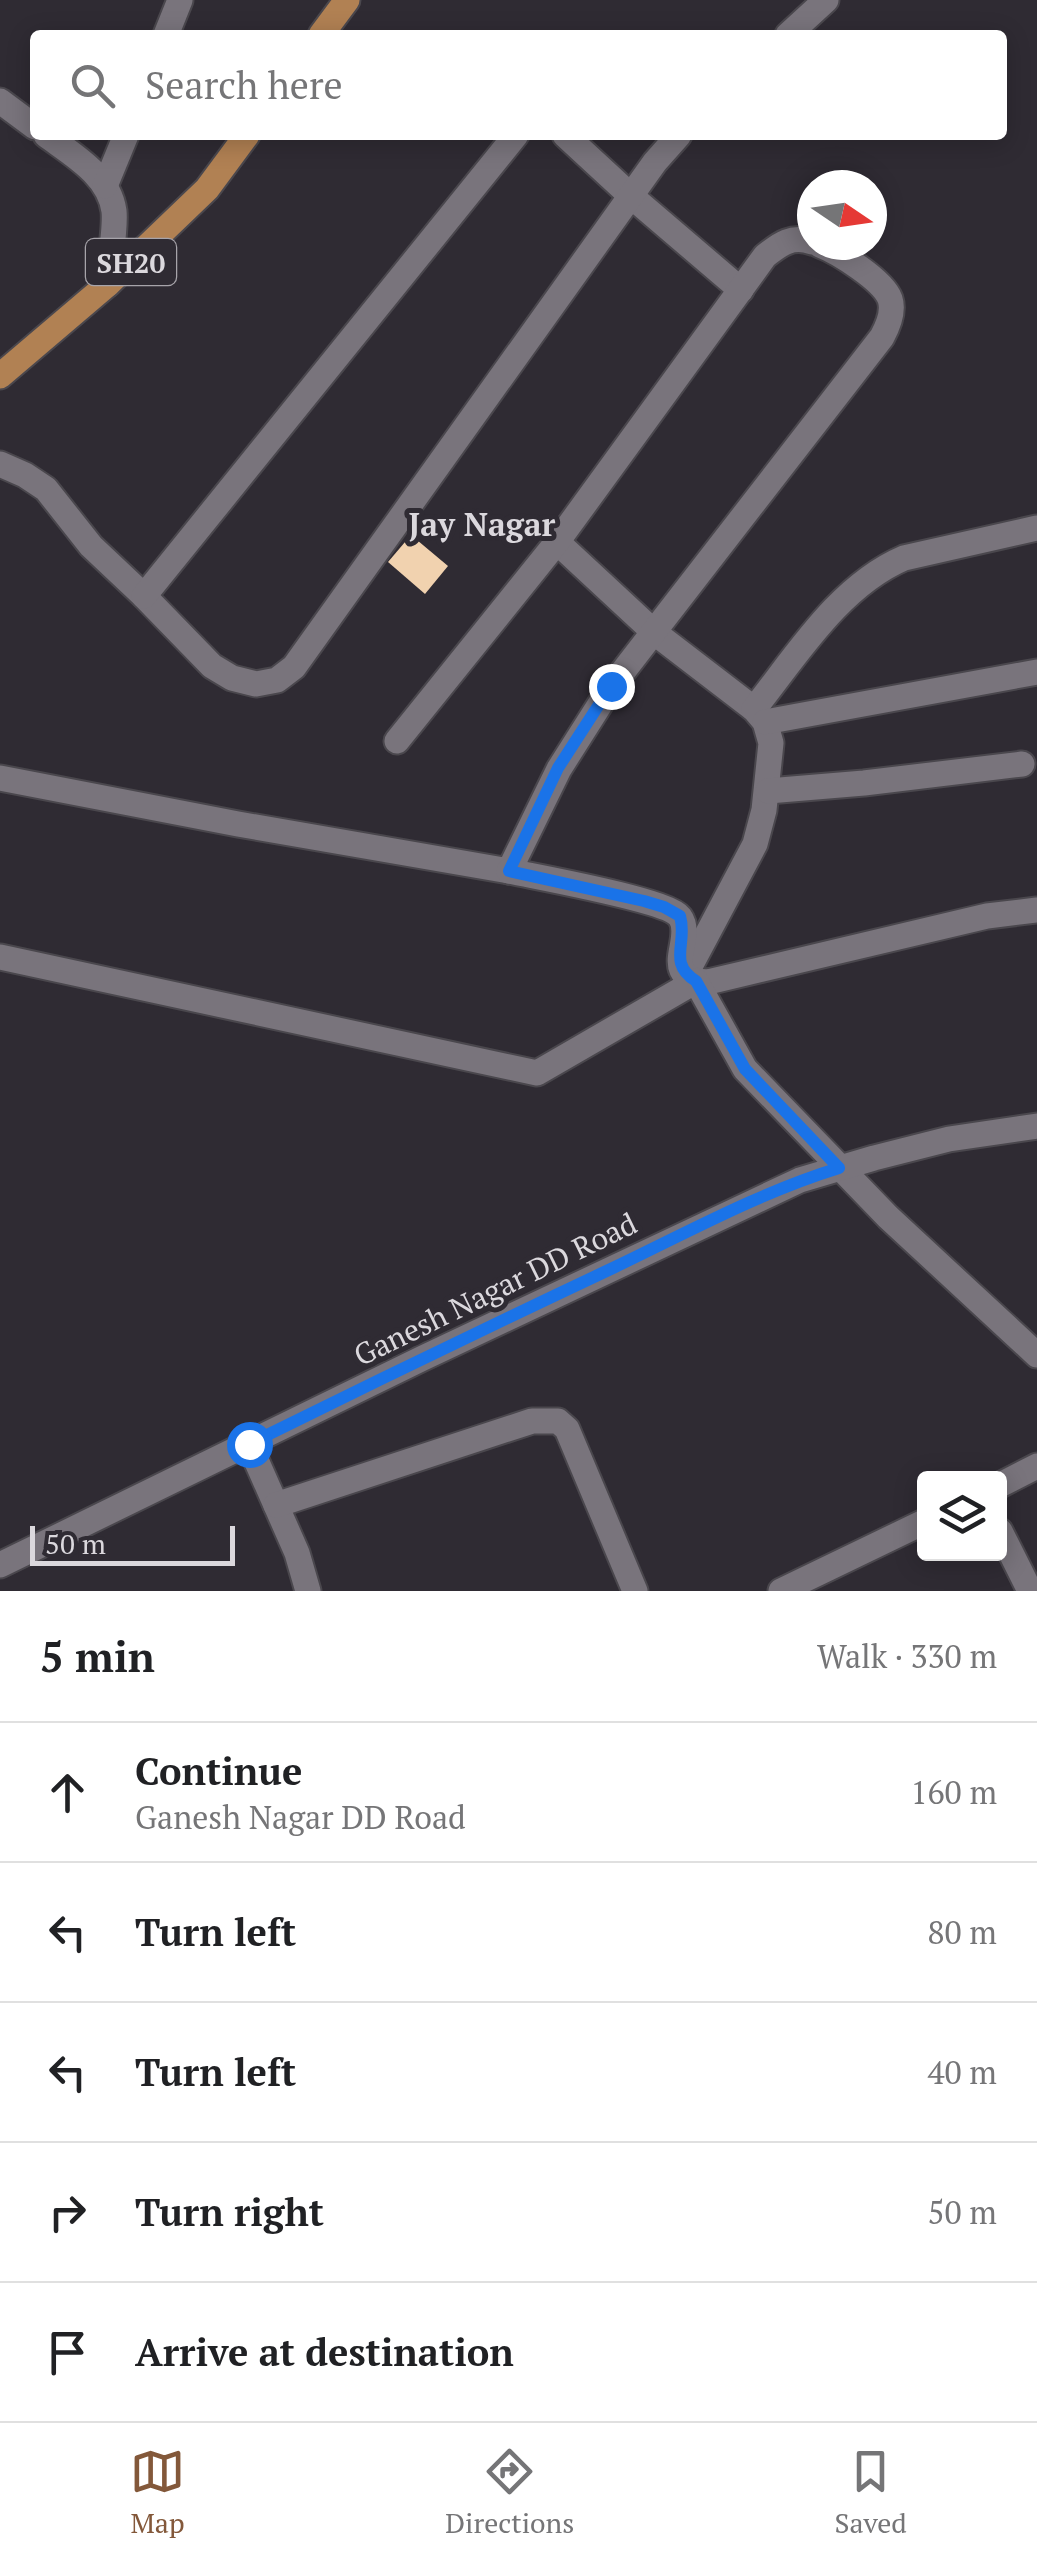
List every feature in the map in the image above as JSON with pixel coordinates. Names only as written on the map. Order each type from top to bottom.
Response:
[{"type":"main road","points":[[325,30],[347,0]]},
{"type":"main road","name":"SH20","points":[[1,374],[108,284],[207,189],[243,140]]},
{"type":"street","points":[[168,30],[180,0]]},
{"type":"street","points":[[793,30],[826,0]]},
{"type":"street","points":[[0,101],[30,123]]},
{"type":"street","points":[[53,140],[89,167],[105,186],[114,212],[108,284]]},
{"type":"street","points":[[105,186],[124,140]]},
{"type":"street","points":[[144,596],[512,140]]},
{"type":"street","points":[[570,140],[741,290]]},
{"type":"street","points":[[0,464],[46,489],[91,546],[212,666],[232,678],[256,684],[278,680],[294,668],[630,196],[675,140]]},
{"type":"street","points":[[398,741],[557,542],[765,256],[785,240],[797,239]]},
{"type":"street","points":[[509,871],[558,768],[611,686],[882,338],[890,322],[890,300],[879,284],[847,260]]},
{"type":"street","points":[[759,716],[838,606],[884,567],[904,558],[1037,528]]},
{"type":"street","points":[[0,957],[537,1072],[691,978],[755,844],[768,791],[772,743],[759,716],[654,632],[557,542]]},
{"type":"street","points":[[759,716],[1037,672]]},
{"type":"street","points":[[768,791],[1022,764]]},
{"type":"street","points":[[2,782],[509,871],[644,901],[672,911],[680,916],[683,928],[679,962],[745,1069],[839,1168],[1025,1329],[1037,1355]]},
{"type":"street","points":[[691,978],[708,982],[987,916],[1037,910]]},
{"type":"street","name":"Ganesh Nagar DD Road","points":[[0,1564],[800,1180],[950,1140],[1037,1126]]},
{"type":"street","points":[[276,1505],[532,1421],[558,1421],[567,1428],[635,1591]]},
{"type":"street","points":[[249,1444],[297,1553],[308,1591]]},
{"type":"street","points":[[1007,1482],[1037,1466]]},
{"type":"street","points":[[781,1591],[917,1525]]},
{"type":"street","points":[[1007,1546],[1030,1591]]},
{"type":"building","points":[[411,535],[448,566],[425,594],[388,562]]},
{"type":"district","name":"Jay Nagar","points":[[482,524]]},
{"type":"route","points":[[249,1444],[738,1208],[800,1180],[839,1168],[745,1069],[696,981],[679,962],[683,928],[680,916],[644,901],[509,871],[558,768],[611,686]]}]
